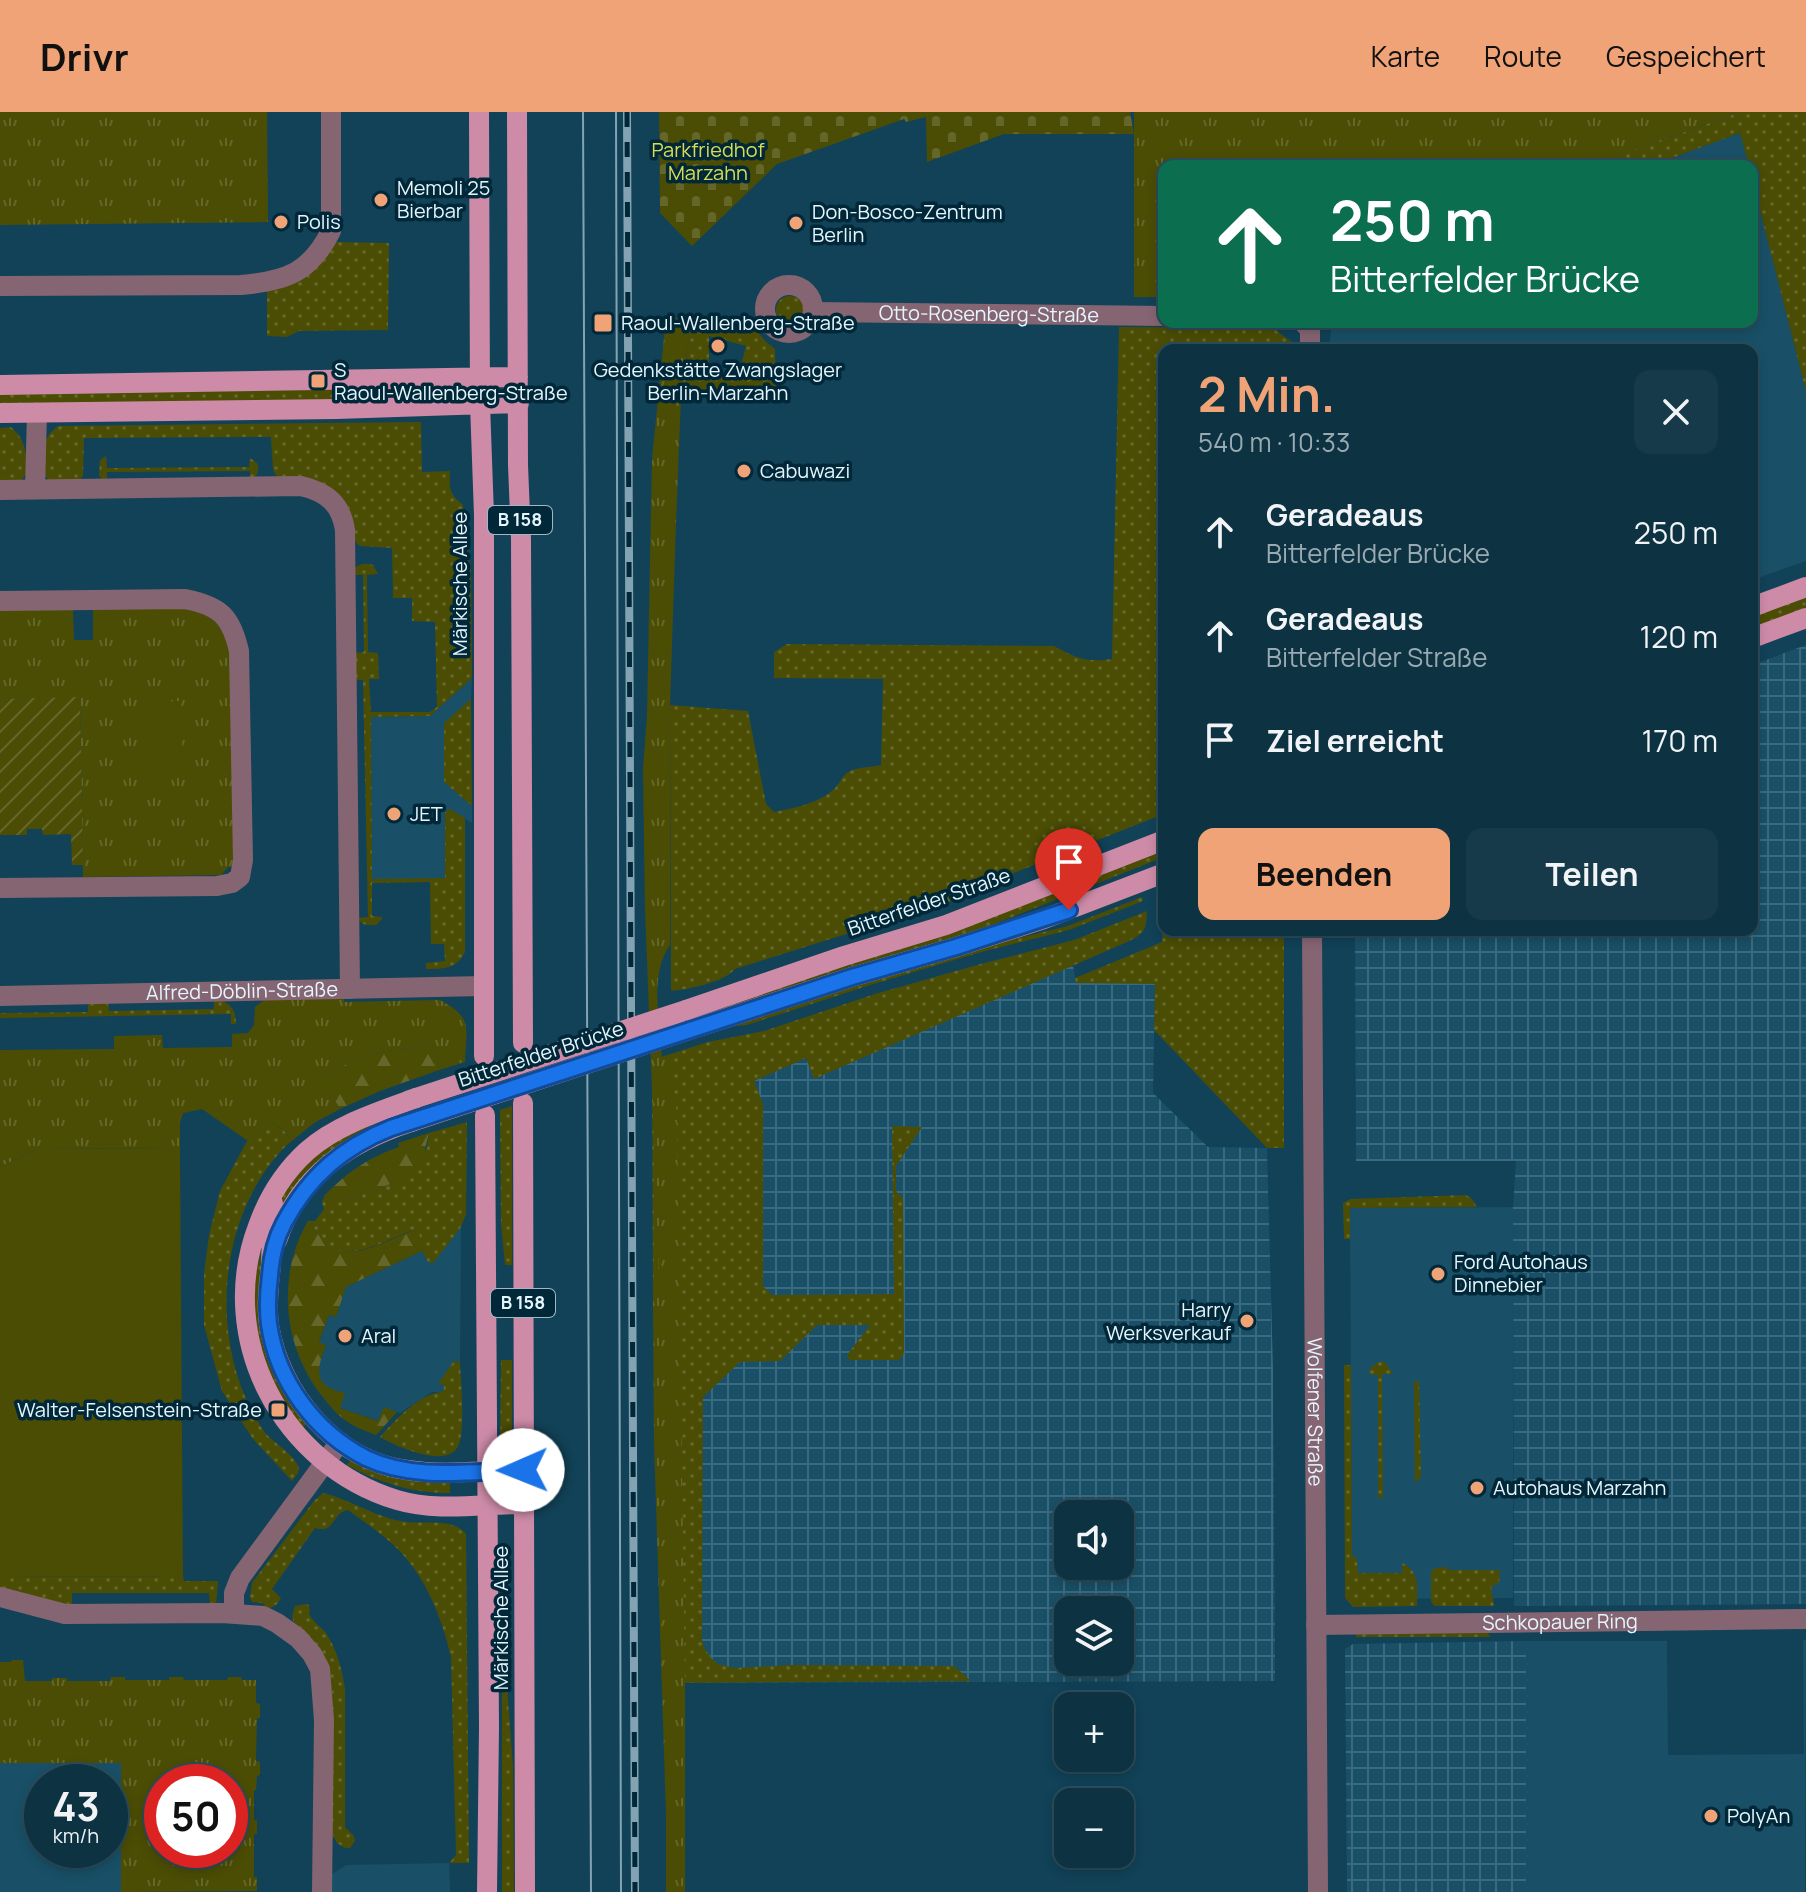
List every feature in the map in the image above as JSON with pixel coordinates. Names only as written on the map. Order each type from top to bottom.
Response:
[{"type":"main road","name":"Märkische Allee","points":[[479,112],[480,404],[484,515],[484,1056]]},
{"type":"main road","name":"B 158","points":[[517,112],[523,1043]]},
{"type":"main road","points":[[0,385],[518,377]]},
{"type":"main road","points":[[0,413],[337,409],[519,403]]},
{"type":"main road","points":[[1758,605],[1806,587]]},
{"type":"main road","points":[[1758,636],[1806,618]]},
{"type":"main road","name":"Bitterfelder Straße","points":[[686,1010],[946,925],[1158,842]]},
{"type":"main road","points":[[886,967],[1044,919],[1158,875]]},
{"type":"main road","name":"Bitterfelder Straße","points":[[844,956],[886,967]]},
{"type":"main road","name":"Bitterfelder Brücke","points":[[271,1260],[282,1225],[302,1193],[343,1152],[371,1136],[886,967]]},
{"type":"main road","name":"Bitterfelder Brücke","points":[[274,1193],[294,1165],[318,1143],[367,1115],[686,1010]]},
{"type":"main road","name":"Märkische Allee","points":[[523,1103],[525,1892]]},
{"type":"main road","name":"Märkische Allee","points":[[485,1115],[489,1728],[487,1892]]},
{"type":"main road","points":[[274,1193],[269,1324],[284,1373],[313,1419],[340,1442],[390,1467],[407,1470],[523,1470]]},
{"type":"main road","points":[[274,1193],[261,1216],[246,1266],[246,1327],[251,1352],[262,1380],[278,1410],[300,1438],[325,1463],[356,1483],[397,1500],[431,1506],[524,1504]]},
{"type":"main road","name":"B 158","points":[[487,1347],[523,1346]]},
{"type":"street","points":[[0,286],[241,285],[261,283],[300,271],[323,247],[331,231],[331,112]]},
{"type":"street","name":"Otto-Rosenberg-Straße","points":[[813,312],[1158,316]]},
{"type":"street","points":[[35,489],[37,413]]},
{"type":"street","points":[[0,490],[301,486],[315,489],[333,501],[343,513],[350,989]]},
{"type":"street","points":[[0,601],[185,599],[205,603],[222,613],[234,632],[239,651],[243,860],[240,877],[232,883],[217,886],[0,888]]},
{"type":"street","name":"Wolfener Straße","points":[[1312,936],[1318,1892]]},
{"type":"street","name":"Alfred-Döblin-Straße","points":[[0,996],[484,986]]},
{"type":"street","points":[[234,1613],[234,1593],[240,1578],[340,1442]]},
{"type":"street","points":[[0,1597],[65,1614],[234,1613],[263,1616],[298,1638],[320,1669],[324,1720],[322,1892]]},
{"type":"street","name":"Schkopauer Ring","points":[[1316,1625],[1806,1619]]},
{"type":"shaded area","points":[[1740,133],[1747,160],[1666,160]]},
{"type":"shaded area","points":[[1758,203],[1806,391],[1806,561],[1758,578],[1758,344],[1330,344],[1331,328],[1758,328]]},
{"type":"shaded area","points":[[1806,645],[1806,1604],[1514,1606],[1513,1207],[1516,1161],[1356,1161],[1355,936],[1758,936],[1758,663]]},
{"type":"shaded area","points":[[472,678],[471,699],[444,724],[444,782],[472,806],[472,823],[450,809],[445,878],[372,880],[371,717],[430,716]]},
{"type":"shaded area","points":[[1073,965],[1076,983],[1155,983],[1153,1093],[1208,1147],[1267,1148],[1273,1370],[1275,1681],[685,1683],[679,1296],[763,1286],[763,1104],[753,1081],[806,1058],[815,1078]]},
{"type":"shaded area","points":[[1513,1207],[1513,1598],[1352,1599],[1350,1208]]},
{"type":"shaded area","points":[[461,1227],[460,1362],[454,1361],[443,1392],[432,1392],[400,1413],[384,1408],[379,1421],[340,1408],[337,1392],[326,1387],[318,1376],[326,1345],[319,1343],[329,1315],[336,1317],[346,1287],[422,1251],[428,1262],[433,1262]]},
{"type":"shaded area","points":[[1803,1640],[1806,1640],[1805,1892],[1526,1892],[1526,1641],[1667,1641],[1668,1755],[1804,1754]]},
{"type":"shaded area","points":[[1526,1641],[1526,1892],[1347,1892],[1345,1649],[1353,1644]]},
{"type":"shaded area","points":[[0,1763],[122,1763],[24,1764],[24,1868],[121,1868],[121,1892],[0,1892]]},
{"type":"shaded area","points":[[449,1863],[450,1892],[329,1892],[332,1874],[346,1865]]},
{"type":"green space","points":[[0,112],[267,112],[268,222],[0,225]]},
{"type":"green space","name":"Parkfriedhof Marzahn","points":[[659,112],[1130,112],[1134,134],[1004,134],[927,162],[926,117],[906,122],[904,119],[777,164],[692,246],[660,213]]},
{"type":"green space","points":[[1134,112],[1740,112],[1606,160],[1158,160],[1158,297],[1134,297]]},
{"type":"green space","points":[[1740,112],[1806,112],[1806,391],[1758,203],[1758,160],[1747,160],[1740,133],[1666,160],[1606,160]]},
{"type":"green space","points":[[336,242],[389,243],[388,330],[299,331],[287,337],[267,336],[267,290]]},
{"type":"green space","points":[[790,296],[800,300],[804,310],[800,320],[790,324],[780,320],[776,310],[780,300]]},
{"type":"green space","points":[[708,316],[746,317],[775,349],[776,396],[681,397],[692,319]],"holes":[[[709,336],[746,346],[737,381],[709,372]]]},
{"type":"green space","points":[[666,318],[692,319],[681,397],[676,523],[670,705],[670,945],[660,970],[657,999],[662,1058],[670,1055],[677,1116],[685,1892],[666,1892],[654,1442],[653,1289],[659,1271],[645,908],[643,769],[647,716],[652,459]]},
{"type":"green space","points":[[1119,327],[1273,328],[1294,344],[1158,344],[1158,816],[970,890],[933,911],[846,934],[735,969],[705,984],[671,991],[670,705],[748,711],[766,804],[774,812],[820,799],[850,771],[881,765],[883,679],[774,678],[774,652],[787,644],[1054,646],[1082,658],[1112,659]]},
{"type":"green space","points":[[397,388],[397,394],[338,401],[0,406],[0,393]]},
{"type":"green space","points":[[421,422],[422,472],[450,471],[451,491],[463,505],[471,570],[472,678],[430,716],[371,717],[372,879],[445,878],[445,812],[450,809],[465,818],[465,952],[454,965],[432,969],[426,969],[426,963],[445,961],[444,944],[431,944],[430,882],[372,883],[372,916],[382,919],[376,925],[370,925],[363,924],[357,918],[368,917],[363,680],[354,680],[353,653],[364,652],[363,575],[352,575],[360,565],[373,565],[378,574],[367,575],[368,652],[378,653],[379,679],[369,679],[371,712],[430,712],[437,707],[435,622],[412,621],[412,598],[393,598],[392,548],[360,546],[353,537],[351,516],[278,479],[273,470],[271,437],[84,438],[83,476],[79,481],[56,483],[48,479],[42,461],[46,440],[58,426]]},
{"type":"green space","points":[[11,427],[24,447],[26,473],[20,481],[0,484],[0,428]]},
{"type":"green space","points":[[106,456],[107,468],[249,467],[250,458],[257,463],[258,471],[250,481],[250,471],[107,472],[106,482],[99,476],[100,460]]},
{"type":"green space","points":[[1806,595],[1806,610],[1758,628],[1758,613]]},
{"type":"green space","points":[[183,606],[215,619],[230,645],[234,867],[228,867],[221,875],[83,877],[80,698],[0,699],[0,609],[73,608],[74,640],[93,640],[93,607]]},
{"type":"green space","points":[[80,697],[83,865],[72,865],[71,834],[43,835],[42,829],[27,829],[27,835],[0,835],[0,699]]},
{"type":"green space","points":[[471,699],[472,806],[444,782],[444,723]]},
{"type":"green space","points":[[181,701],[183,774],[141,775],[139,702]]},
{"type":"green space","points":[[1158,850],[1158,859],[954,940],[720,1012],[717,1005]]},
{"type":"green space","points":[[1142,897],[1143,901],[1069,930],[985,951],[747,1025],[734,1026],[869,980],[1068,926]]},
{"type":"green space","points":[[1147,911],[1143,931],[1127,942],[814,1079],[806,1058],[754,1081],[763,1104],[763,1286],[772,1295],[894,1294],[892,1126],[922,1127],[896,1166],[896,1191],[903,1199],[904,1350],[898,1360],[849,1360],[847,1355],[870,1325],[817,1325],[780,1361],[740,1362],[703,1397],[702,1640],[705,1649],[718,1664],[735,1668],[791,1665],[954,1666],[971,1681],[662,1683],[653,1295],[652,1060],[708,1042],[764,1031],[875,994],[1074,940]]},
{"type":"green space","points":[[1162,936],[1284,936],[1284,1148],[1267,1148],[1154,1030],[1155,984],[1076,983],[1075,978],[1162,942]]},
{"type":"green space","points":[[344,998],[344,1002],[440,1000],[458,1012],[466,1025],[465,1062],[439,1070],[437,1054],[426,1041],[348,1063],[326,1077],[325,1084],[340,1109],[314,1123],[288,1144],[288,1135],[272,1124],[248,1141],[202,1109],[183,1113],[180,1148],[37,1149],[0,1167],[0,1050],[114,1049],[114,1036],[162,1035],[163,1048],[232,1047],[232,1034],[248,1033],[254,1025],[255,1007],[264,1000]]},
{"type":"green space","points":[[214,1000],[231,1007],[236,1024],[231,1024],[231,1014],[0,1018],[0,1013],[88,1012],[88,1002],[108,1001],[109,1011],[214,1009]]},
{"type":"green space","points":[[426,1041],[437,1054],[439,1070],[340,1109],[324,1084],[326,1077],[362,1057],[406,1049]]},
{"type":"green space","points":[[512,1106],[512,1265],[505,1265],[501,1223],[500,1110]]},
{"type":"green space","points":[[378,1116],[381,1123],[332,1151],[262,1278],[308,1423],[302,1428],[280,1397],[257,1343],[252,1289],[268,1224],[291,1181],[317,1153]]},
{"type":"green space","points":[[467,1122],[466,1214],[461,1227],[433,1263],[428,1262],[422,1251],[415,1230],[364,1249],[344,1252],[327,1244],[308,1221],[315,1221],[324,1209],[324,1196],[347,1200],[394,1183],[427,1148],[429,1133]]},
{"type":"green space","points":[[272,1124],[282,1129],[289,1140],[265,1171],[248,1202],[235,1236],[228,1272],[227,1308],[230,1344],[238,1379],[262,1428],[299,1467],[292,1481],[253,1439],[222,1391],[204,1325],[204,1274],[209,1235],[220,1191],[247,1141]]},
{"type":"green space","points":[[429,1133],[422,1161],[411,1175],[347,1200],[324,1196],[349,1173],[399,1147],[398,1143]]},
{"type":"green space","points":[[180,1148],[183,1576],[0,1577],[0,1167],[37,1149]]},
{"type":"green space","points":[[1466,1195],[1477,1207],[1350,1208],[1350,1239],[1344,1239],[1343,1203],[1350,1199]]},
{"type":"green space","points":[[308,1221],[328,1244],[345,1252],[365,1250],[415,1230],[420,1236],[422,1251],[346,1287],[336,1317],[329,1315],[319,1342],[326,1345],[320,1362],[320,1376],[327,1386],[345,1393],[340,1408],[378,1421],[384,1407],[397,1412],[376,1435],[341,1417],[322,1396],[309,1377],[292,1334],[288,1311],[291,1265]]},
{"type":"green space","points":[[501,1360],[512,1360],[512,1447],[500,1447]]},
{"type":"green space","points":[[454,1361],[460,1362],[462,1416],[461,1437],[454,1452],[445,1456],[422,1454],[380,1437],[417,1402],[443,1392],[444,1385],[438,1384]]},
{"type":"green space","points":[[1385,1362],[1393,1374],[1382,1374],[1383,1498],[1378,1498],[1378,1375],[1369,1374],[1371,1367]]},
{"type":"green space","points":[[1344,1365],[1351,1365],[1352,1555],[1357,1559],[1358,1573],[1402,1573],[1402,1563],[1408,1567],[1417,1581],[1417,1606],[1353,1607],[1345,1598]]},
{"type":"green space","points":[[1414,1381],[1419,1381],[1421,1477],[1415,1483]]},
{"type":"green space","points":[[351,1459],[401,1479],[450,1482],[450,1493],[409,1489],[384,1482],[347,1465]]},
{"type":"green space","points":[[323,1493],[396,1520],[447,1524],[466,1534],[469,1863],[449,1863],[456,1855],[451,1657],[436,1609],[412,1565],[389,1541],[348,1510],[327,1528],[315,1528],[272,1589],[281,1598],[277,1604],[269,1609],[262,1603],[252,1602],[250,1597],[252,1583]]},
{"type":"green space","points":[[1448,1567],[1448,1570],[1500,1570],[1499,1583],[1491,1587],[1494,1606],[1434,1606],[1431,1601],[1431,1571]]},
{"type":"green space","points":[[183,1576],[184,1581],[218,1581],[216,1606],[210,1606],[209,1593],[72,1593],[72,1607],[0,1592],[0,1577]]},
{"type":"green space","points":[[309,1605],[309,1614],[333,1646],[344,1682],[345,1827],[355,1841],[350,1848],[337,1843],[332,1834],[332,1689],[294,1624],[292,1616],[295,1606]]},
{"type":"green space","points":[[1356,1632],[1488,1632],[1490,1637],[1356,1637]]},
{"type":"green space","points":[[23,1660],[25,1681],[67,1678],[67,1681],[110,1681],[111,1677],[125,1677],[125,1680],[183,1677],[184,1680],[227,1680],[228,1677],[241,1677],[242,1680],[256,1680],[256,1703],[260,1704],[256,1761],[260,1762],[260,1775],[257,1776],[254,1791],[257,1834],[254,1834],[254,1877],[257,1877],[257,1891],[121,1892],[121,1868],[128,1868],[128,1764],[0,1763],[0,1662]]},
{"type":"green space","points":[[505,1685],[513,1766],[514,1892],[502,1892],[502,1686]]},
{"type":"tram line","points":[[583,112],[591,1892]]},
{"type":"tram line","points":[[616,112],[621,1892]]},
{"type":"railway","points":[[627,112],[635,1892]]},
{"type":"place","name":"Memoli 25 Bierbar","points":[[381,200]]},
{"type":"place","name":"Polis","points":[[281,222]]},
{"type":"place","name":"Don-Bosco-Zentrum Berlin","points":[[796,223]]},
{"type":"place","name":"Raoul-Wallenberg-Straße","points":[[603,323]]},
{"type":"place","name":"Gedenkstätte Zwangslager Berlin-Marzahn","points":[[718,346]]},
{"type":"place","name":"S Raoul-Wallenberg-Straße","points":[[318,381]]},
{"type":"place","name":"Cabuwazi","points":[[744,471]]},
{"type":"place","name":"JET","points":[[394,814]]},
{"type":"place","name":"Ford Autohaus Dinnebier","points":[[1438,1274]]},
{"type":"place","name":"Harry Werksverkauf","points":[[1247,1321]]},
{"type":"place","name":"Aral","points":[[345,1336]]},
{"type":"place","name":"Walter-Felsenstein-Straße","points":[[278,1410]]},
{"type":"place","name":"Autohaus Marzahn","points":[[1477,1488]]},
{"type":"place","name":"PolyAn","points":[[1711,1816]]},
{"type":"route","points":[[523,1470],[456,1472],[390,1467],[356,1452],[313,1419],[295,1394],[277,1355],[269,1324],[268,1292],[271,1260],[282,1225],[310,1183],[343,1152],[391,1128],[852,977],[1069,910]]}]
